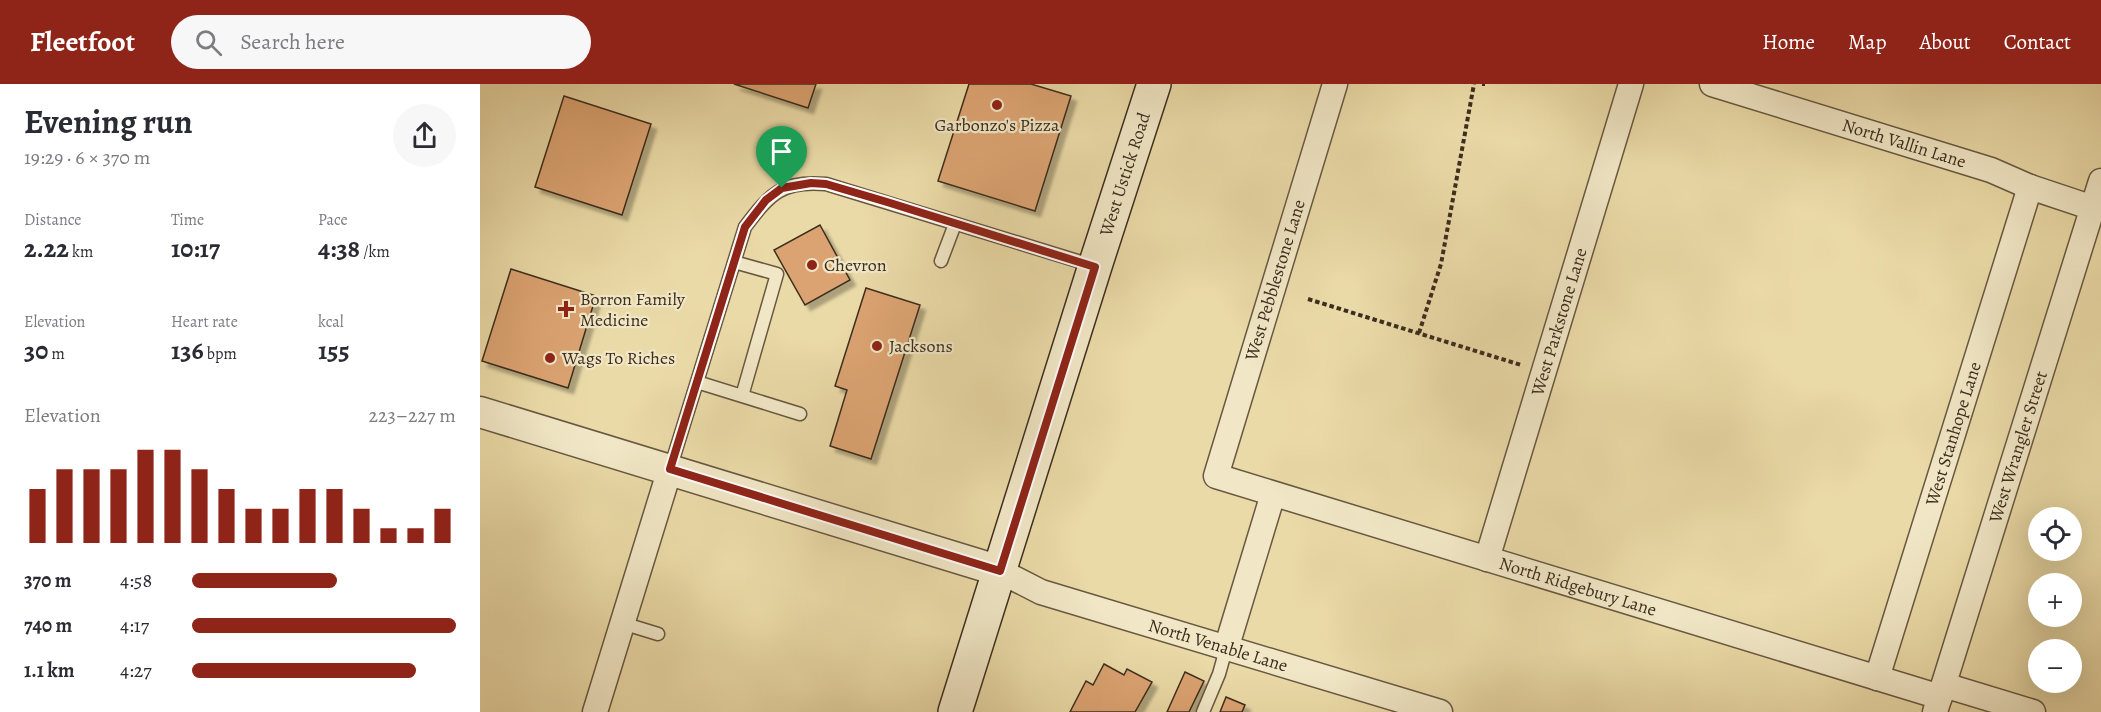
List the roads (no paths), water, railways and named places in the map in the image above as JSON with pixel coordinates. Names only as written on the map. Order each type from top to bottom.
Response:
[{"type":"main road","name":"West Ustick Road","points":[[955,712],[1154,84]]},
{"type":"street","name":"West Pebblestone Lane","points":[[1216,477],[1335,84]]},
{"type":"street","name":"West Parkstone Lane","points":[[1487,559],[1631,84]]},
{"type":"street","name":"North Vallin Lane","points":[[1712,84],[1991,170],[2030,188],[2093,208]]},
{"type":"street","name":"West Wrangler Street","points":[[1940,698],[2101,181]]},
{"type":"street","name":"West Stanhope Lane","points":[[1877,678],[2030,188]]},
{"type":"street","points":[[480,412],[1000,571]]},
{"type":"street","points":[[595,712],[670,469]]},
{"type":"street","name":"North Ridgebury Lane","points":[[1216,477],[1940,698],[2033,712]]},
{"type":"street","points":[[1226,649],[1273,494]]},
{"type":"street","name":"North Venable Lane","points":[[1000,571],[1041,592],[1440,712]]},
{"type":"lane","points":[[670,469],[745,227],[766,200],[782,188],[811,183],[826,184],[1095,267]]},
{"type":"lane","points":[[941,261],[955,224]]},
{"type":"lane","points":[[734,262],[777,274],[741,396]]},
{"type":"lane","points":[[697,382],[800,414]]},
{"type":"lane","points":[[622,623],[657,634]]},
{"type":"lane","points":[[1203,712],[1219,674],[1226,649]]},
{"type":"place","name":"Garbonzo's Pizza","points":[[997,105]]},
{"type":"place","name":"Chevron","points":[[812,265]]},
{"type":"place","name":"Borron Family Medicine","points":[[566,309]]},
{"type":"place","name":"Jacksons","points":[[877,346]]},
{"type":"place","name":"Wags To Riches","points":[[550,358]]}]
